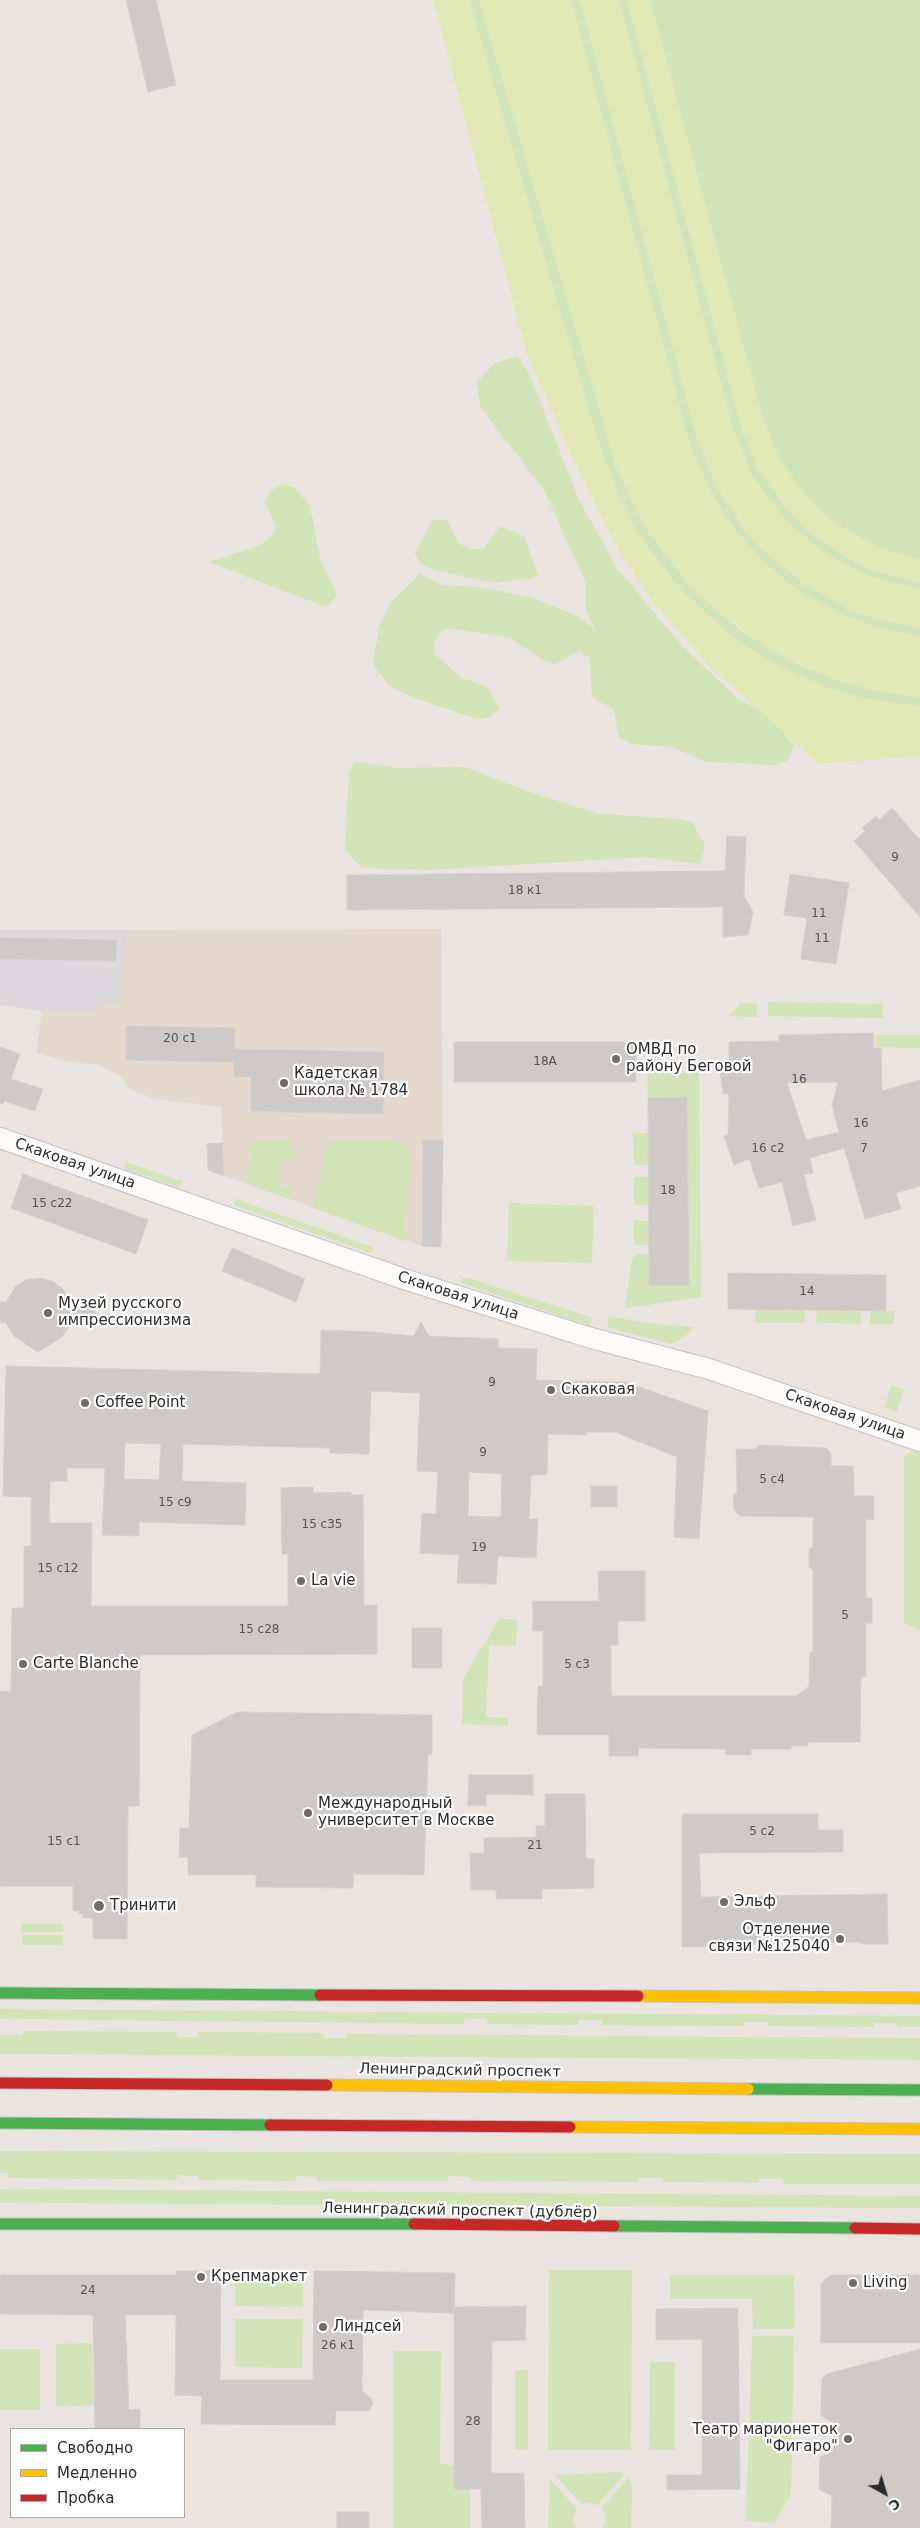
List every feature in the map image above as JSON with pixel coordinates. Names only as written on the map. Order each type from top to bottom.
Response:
[{"type":"main road","points":[[0,1993],[920,1998]]},
{"type":"main road","name":"Ленинградский проспект","points":[[0,2083],[920,2090]]},
{"type":"main road","points":[[0,2123],[920,2130]]},
{"type":"main road","name":"Ленинградский проспект (дублёр)","points":[[0,2224],[380,2224],[920,2229]]},
{"type":"street","name":"Скаковая улица","points":[[0,1138],[404,1279],[591,1338],[717,1371],[920,1441]]},
{"type":"shaded area","name":"Кадетская школа № 1784","points":[[441,929],[443,1140],[441,1247],[422,1246],[412,1243],[224,1176],[221,1107],[153,1099],[132,1090],[120,1076],[100,1065],[69,1062],[36,1053],[42,1011],[98,1011],[103,1004],[120,1004],[127,930]]},
{"type":"shaded area","points":[[0,930],[127,930],[121,1005],[103,1004],[98,1011],[42,1011],[0,1005]]},
{"type":"green space","points":[[433,0],[469,0],[596,434],[621,502],[638,534],[682,591],[735,639],[766,659],[831,689],[866,699],[920,707],[920,756],[818,764],[706,663],[649,597],[614,543],[573,460],[527,354]]},
{"type":"green space","points":[[469,0],[479,0],[616,466],[646,529],[689,585],[741,631],[801,666],[834,679],[868,689],[920,698],[920,707],[866,699],[831,689],[766,659],[735,639],[682,591],[638,534],[621,502],[596,434]]},
{"type":"green space","points":[[479,0],[571,0],[689,441],[710,491],[724,515],[758,557],[800,592],[848,617],[874,627],[920,637],[920,698],[868,689],[834,680],[770,650],[714,609],[689,585],[646,529],[616,466]]},
{"type":"green space","points":[[571,0],[580,0],[697,438],[717,487],[746,531],[764,551],[805,585],[851,610],[876,619],[920,628],[920,637],[874,627],[848,617],[800,592],[758,557],[724,515],[710,491],[689,441]]},
{"type":"green space","points":[[580,0],[619,0],[733,429],[750,470],[762,490],[790,525],[826,554],[866,575],[920,590],[920,628],[876,619],[851,610],[805,585],[764,551],[746,531],[717,487],[697,438]]},
{"type":"green space","points":[[619,0],[627,0],[741,426],[757,467],[782,503],[813,534],[850,559],[869,569],[920,583],[920,590],[866,575],[826,554],[790,525],[762,490],[750,470],[733,429]]},
{"type":"green space","points":[[627,0],[650,0],[763,419],[778,456],[800,489],[828,518],[844,529],[880,548],[920,560],[920,583],[869,569],[831,547],[797,520],[757,467],[741,426]]},
{"type":"green space","points":[[650,0],[920,0],[920,560],[880,548],[844,529],[828,518],[800,489],[778,456],[763,419]]},
{"type":"green space","points":[[518,356],[531,378],[578,498],[616,567],[682,646],[737,698],[759,710],[778,726],[794,746],[787,761],[775,765],[707,762],[672,747],[631,744],[619,737],[614,710],[592,697],[590,658],[579,651],[555,664],[543,660],[510,638],[455,629],[442,630],[435,641],[433,653],[462,678],[487,687],[500,709],[490,717],[477,719],[414,698],[389,686],[373,664],[379,627],[392,601],[420,574],[442,585],[480,587],[533,598],[579,617],[596,631],[586,610],[586,584],[544,490],[480,407],[477,382],[495,363]]},
{"type":"green space","points":[[281,484],[293,487],[310,506],[320,559],[337,596],[326,607],[209,562],[260,545],[271,537],[276,526],[265,503],[270,492]]},
{"type":"green space","points":[[433,520],[447,520],[458,543],[470,549],[484,548],[500,526],[524,536],[538,575],[533,578],[495,583],[434,570],[422,565],[415,554]]},
{"type":"green space","points":[[355,762],[398,768],[465,767],[532,793],[600,814],[680,819],[692,822],[705,845],[700,864],[646,857],[427,870],[362,868],[345,850],[349,773]]},
{"type":"green space","points":[[768,1002],[883,1004],[883,1018],[768,1016]]},
{"type":"green space","points":[[742,1003],[757,1004],[757,1017],[727,1016]]},
{"type":"green space","points":[[876,1035],[920,1035],[920,1048],[876,1047]]},
{"type":"green space","points":[[647,1072],[699,1073],[701,1297],[625,1308],[632,1260],[637,1254],[649,1255],[650,1285],[689,1285],[687,1098],[648,1098]]},
{"type":"green space","points":[[633,1133],[648,1133],[648,1165],[634,1165]]},
{"type":"green space","points":[[394,1140],[410,1156],[405,1241],[313,1208],[328,1142]]},
{"type":"green space","points":[[259,1141],[292,1141],[291,1158],[281,1163],[280,1184],[290,1190],[289,1199],[246,1183],[250,1151],[253,1144]]},
{"type":"green space","points":[[126,1162],[184,1182],[178,1187],[124,1169]]},
{"type":"green space","points":[[634,1177],[648,1177],[649,1205],[634,1205]]},
{"type":"green space","points":[[235,1199],[373,1247],[373,1250],[370,1253],[233,1205]]},
{"type":"green space","points":[[509,1203],[594,1206],[592,1263],[507,1261]]},
{"type":"green space","points":[[634,1220],[649,1221],[649,1245],[634,1245]]},
{"type":"green space","points":[[462,1278],[468,1278],[591,1317],[591,1321],[589,1325],[461,1283]]},
{"type":"green space","points":[[755,1309],[805,1310],[805,1323],[755,1323]]},
{"type":"green space","points":[[817,1310],[861,1310],[861,1324],[816,1323]]},
{"type":"green space","points":[[870,1310],[894,1311],[894,1324],[870,1324]]},
{"type":"green space","points":[[609,1316],[647,1323],[694,1327],[683,1338],[671,1344],[610,1328],[607,1324]]},
{"type":"green space","points":[[892,1385],[904,1389],[897,1412],[884,1407]]},
{"type":"green space","points":[[912,1450],[920,1453],[920,1630],[904,1623],[904,1457]]},
{"type":"green space","points":[[499,1619],[517,1620],[516,1646],[489,1645],[486,1717],[508,1718],[508,1726],[462,1724],[463,1679]]},
{"type":"green space","points":[[22,1924],[63,1924],[63,1932],[22,1932]]},
{"type":"green space","points":[[22,1935],[63,1935],[63,1945],[22,1945]]},
{"type":"green space","points":[[0,2009],[920,2016],[920,2027],[897,2027],[897,2023],[875,2023],[874,2027],[767,2026],[767,2022],[744,2022],[744,2026],[602,2025],[602,2020],[579,2020],[578,2025],[487,2024],[487,2019],[465,2019],[464,2024],[0,2019]]},
{"type":"green space","points":[[23,2031],[177,2032],[177,2037],[198,2037],[198,2032],[323,2033],[324,2038],[347,2038],[347,2034],[920,2038],[920,2060],[0,2054],[0,2035],[23,2035]]},
{"type":"green space","points":[[0,2151],[920,2154],[920,2184],[783,2184],[783,2179],[759,2179],[759,2183],[663,2182],[663,2178],[639,2178],[638,2182],[471,2181],[471,2177],[449,2176],[448,2181],[317,2181],[317,2177],[297,2176],[296,2181],[199,2180],[198,2176],[177,2175],[176,2180],[8,2178],[8,2173],[0,2173]]},
{"type":"green space","points":[[0,2189],[920,2196],[920,2208],[0,2203]]},
{"type":"green space","points":[[549,2270],[632,2270],[631,2450],[548,2450]]},
{"type":"green space","points":[[235,2271],[303,2271],[303,2307],[235,2306]]},
{"type":"green space","points":[[670,2275],[794,2275],[795,2329],[753,2329],[752,2299],[670,2299]]},
{"type":"green space","points":[[235,2319],[303,2319],[302,2368],[235,2367]]},
{"type":"green space","points":[[752,2336],[794,2336],[791,2495],[774,2523],[746,2521]]},
{"type":"green space","points":[[92,2343],[93,2392],[100,2392],[100,2405],[56,2407],[56,2344]]},
{"type":"green space","points":[[0,2349],[40,2349],[40,2410],[0,2410]]},
{"type":"green space","points":[[393,2351],[441,2351],[440,2464],[454,2465],[454,2489],[470,2489],[470,2528],[393,2528]]},
{"type":"green space","points":[[650,2362],[675,2362],[675,2450],[649,2450]]},
{"type":"green space","points":[[515,2370],[528,2370],[528,2450],[515,2449]]},
{"type":"green space","points":[[620,2472],[625,2474],[597,2505],[589,2502],[582,2505],[555,2475]]},
{"type":"green space","points":[[629,2477],[632,2487],[631,2528],[602,2528],[606,2518],[602,2508]]},
{"type":"green space","points":[[550,2479],[577,2509],[573,2519],[576,2528],[548,2528]]},
{"type":"building","points":[[126,0],[156,0],[176,85],[148,92]]},
{"type":"building","points":[[892,808],[920,840],[920,917],[854,841],[865,831],[862,828],[876,816],[879,820]]},
{"type":"building","points":[[727,836],[746,837],[744,896],[753,912],[748,935],[723,937],[723,907],[347,910],[347,875],[725,871]]},
{"type":"building","points":[[790,874],[849,883],[836,964],[801,959],[807,918],[784,915]]},
{"type":"building","points":[[0,938],[117,940],[116,961],[0,959]]},
{"type":"building","points":[[126,1026],[235,1028],[235,1049],[384,1052],[383,1114],[251,1111],[251,1077],[234,1077],[234,1062],[126,1060]]},
{"type":"building","points":[[873,1033],[874,1048],[881,1048],[882,1091],[920,1080],[920,1186],[896,1193],[901,1209],[865,1219],[844,1148],[810,1158],[813,1173],[804,1175],[816,1220],[793,1226],[782,1182],[759,1188],[749,1159],[734,1165],[724,1136],[728,1135],[729,1094],[723,1094],[719,1063],[729,1063],[729,1042],[779,1041],[779,1035]],"holes":[[[838,1082],[832,1106],[839,1132],[806,1140],[787,1083]]]},
{"type":"building","points":[[454,1042],[636,1042],[636,1082],[454,1082]]},
{"type":"building","points":[[0,1047],[20,1054],[11,1079],[43,1089],[35,1111],[4,1101],[3,1104],[0,1104]]},
{"type":"building","points":[[687,1097],[689,1285],[649,1285],[648,1098]]},
{"type":"building","points":[[423,1140],[443,1140],[441,1247],[422,1246]]},
{"type":"building","points":[[222,1143],[224,1176],[208,1170],[207,1144]]},
{"type":"building","points":[[23,1174],[148,1220],[136,1254],[11,1208]]},
{"type":"building","points":[[232,1248],[305,1279],[296,1302],[222,1271]]},
{"type":"building","points":[[728,1273],[886,1275],[886,1311],[728,1309]]},
{"type":"building","name":"Музей русского импрессионизма","points":[[40,1278],[52,1281],[63,1289],[72,1302],[95,1303],[95,1324],[71,1324],[62,1337],[38,1352],[14,1336],[6,1323],[0,1323],[0,1302],[6,1302],[15,1287],[26,1280]]},
{"type":"building","points":[[421,1322],[429,1336],[498,1339],[498,1348],[537,1349],[536,1380],[625,1382],[708,1411],[699,1539],[674,1537],[677,1457],[615,1432],[587,1432],[587,1435],[548,1434],[547,1475],[531,1475],[529,1519],[538,1519],[536,1558],[498,1556],[496,1584],[457,1583],[459,1555],[420,1553],[422,1513],[436,1514],[438,1472],[417,1471],[420,1393],[371,1391],[369,1454],[330,1453],[330,1448],[183,1444],[182,1481],[246,1483],[245,1525],[139,1522],[139,1536],[102,1535],[105,1468],[67,1468],[67,1481],[50,1481],[49,1523],[92,1523],[91,1606],[288,1606],[288,1554],[282,1554],[281,1488],[313,1487],[313,1493],[351,1492],[351,1495],[363,1495],[364,1605],[377,1605],[377,1654],[140,1655],[139,1806],[128,1806],[127,1939],[93,1939],[93,1918],[83,1918],[83,1914],[79,1914],[79,1911],[73,1911],[73,1886],[0,1886],[0,1691],[11,1692],[12,1608],[24,1608],[24,1546],[31,1546],[31,1497],[3,1496],[6,1366],[320,1374],[321,1330],[414,1336]],"holes":[[[125,1443],[161,1444],[159,1480],[124,1479]],[[469,1472],[502,1474],[501,1517],[468,1516]]]},
{"type":"building","points":[[760,1445],[826,1448],[831,1453],[831,1466],[853,1466],[854,1496],[874,1496],[874,1520],[866,1519],[866,1598],[872,1598],[872,1623],[866,1623],[866,1677],[861,1676],[860,1742],[808,1742],[808,1746],[791,1746],[791,1749],[751,1749],[751,1755],[725,1755],[725,1749],[639,1748],[638,1756],[609,1756],[609,1735],[537,1735],[538,1686],[543,1686],[543,1631],[533,1631],[533,1601],[599,1601],[598,1571],[645,1571],[645,1621],[618,1621],[618,1645],[611,1645],[611,1696],[797,1696],[809,1686],[810,1652],[813,1652],[813,1570],[809,1567],[809,1549],[813,1547],[813,1517],[740,1516],[734,1510],[733,1496],[737,1493],[736,1449],[755,1449]]},
{"type":"building","points":[[591,1486],[617,1486],[617,1507],[591,1507]]},
{"type":"building","points":[[412,1628],[442,1628],[442,1668],[412,1668]]},
{"type":"building","name":"Международный университет в Москве","points":[[237,1712],[432,1715],[432,1755],[428,1755],[424,1875],[354,1874],[353,1888],[256,1887],[256,1875],[188,1875],[188,1857],[179,1857],[180,1828],[189,1828],[192,1735]]},
{"type":"building","points":[[469,1775],[533,1775],[533,1795],[486,1794],[486,1806],[468,1805]]},
{"type":"building","points":[[545,1794],[585,1794],[586,1859],[594,1858],[594,1888],[542,1889],[542,1899],[496,1899],[496,1890],[471,1890],[470,1853],[484,1853],[484,1838],[536,1837],[536,1826],[545,1826]]},
{"type":"building","points":[[682,1814],[818,1814],[818,1830],[843,1830],[843,1852],[699,1853],[701,1897],[887,1894],[888,1944],[861,1944],[861,1942],[764,1943],[706,1944],[706,1947],[682,1947]]},
{"type":"building","points":[[176,2271],[221,2271],[220,2380],[313,2380],[314,2271],[455,2273],[454,2313],[363,2310],[362,2391],[371,2398],[373,2403],[367,2411],[336,2411],[335,2425],[201,2424],[202,2396],[175,2395],[176,2315],[125,2315],[129,2410],[140,2409],[140,2428],[95,2428],[93,2315],[0,2314],[0,2275],[176,2275]]},
{"type":"building","points":[[831,2275],[920,2275],[920,2343],[821,2343],[821,2283]]},
{"type":"building","points":[[526,2306],[525,2340],[492,2341],[491,2455],[491,2473],[524,2473],[525,2528],[482,2528],[481,2489],[454,2489],[454,2307]]},
{"type":"building","points":[[738,2308],[740,2489],[667,2490],[667,2475],[702,2475],[702,2339],[656,2340],[656,2309]]},
{"type":"building","points":[[920,2349],[920,2528],[831,2528],[832,2496],[820,2490],[819,2486],[820,2457],[833,2451],[833,2422],[821,2416],[822,2378],[827,2374]]},
{"type":"building","points":[[337,2512],[369,2512],[369,2528],[337,2528]]},
{"type":"traffic: fast","points":[[0,1993],[320,1995]]},
{"type":"traffic: fast","points":[[748,2089],[920,2090]]},
{"type":"traffic: fast","points":[[0,2123],[270,2125]]},
{"type":"traffic: fast","points":[[0,2224],[414,2224]]},
{"type":"traffic: fast","points":[[614,2226],[855,2228]]},
{"type":"traffic: slow","points":[[638,1996],[920,1998]]},
{"type":"traffic: slow","points":[[327,2085],[748,2089]]},
{"type":"traffic: slow","points":[[570,2127],[920,2129]]},
{"type":"traffic: jam","points":[[320,1995],[638,1996]]},
{"type":"traffic: jam","points":[[0,2083],[327,2085]]},
{"type":"traffic: jam","points":[[270,2125],[570,2127]]},
{"type":"traffic: jam","points":[[414,2224],[614,2226]]},
{"type":"traffic: jam","points":[[855,2228],[920,2229]]},
{"type":"place","name":"ОМВД по району Беговой","points":[[616,1059]]},
{"type":"place","name":"Кадетская школа № 1784","points":[[284,1083]]},
{"type":"place","name":"Музей русского импрессионизма","points":[[48,1313]]},
{"type":"place","name":"Скаковая","points":[[551,1390]]},
{"type":"place","name":"Coffee Point","points":[[85,1403]]},
{"type":"place","name":"La vie","points":[[301,1581]]},
{"type":"place","name":"Carte Blanche","points":[[23,1664]]},
{"type":"place","name":"Международный университет в Москве","points":[[308,1813]]},
{"type":"place","name":"Эльф","points":[[724,1902]]},
{"type":"place","name":"Тринити","points":[[99,1906]]},
{"type":"place","name":"Отделение связи №125040","points":[[840,1939]]},
{"type":"place","name":"Крепмаркет","points":[[201,2277]]},
{"type":"place","name":"Living","points":[[853,2283]]},
{"type":"place","name":"Линдсей","points":[[323,2327]]},
{"type":"place","name":"Театр марионеток \"Фигаро\"","points":[[848,2439]]}]
